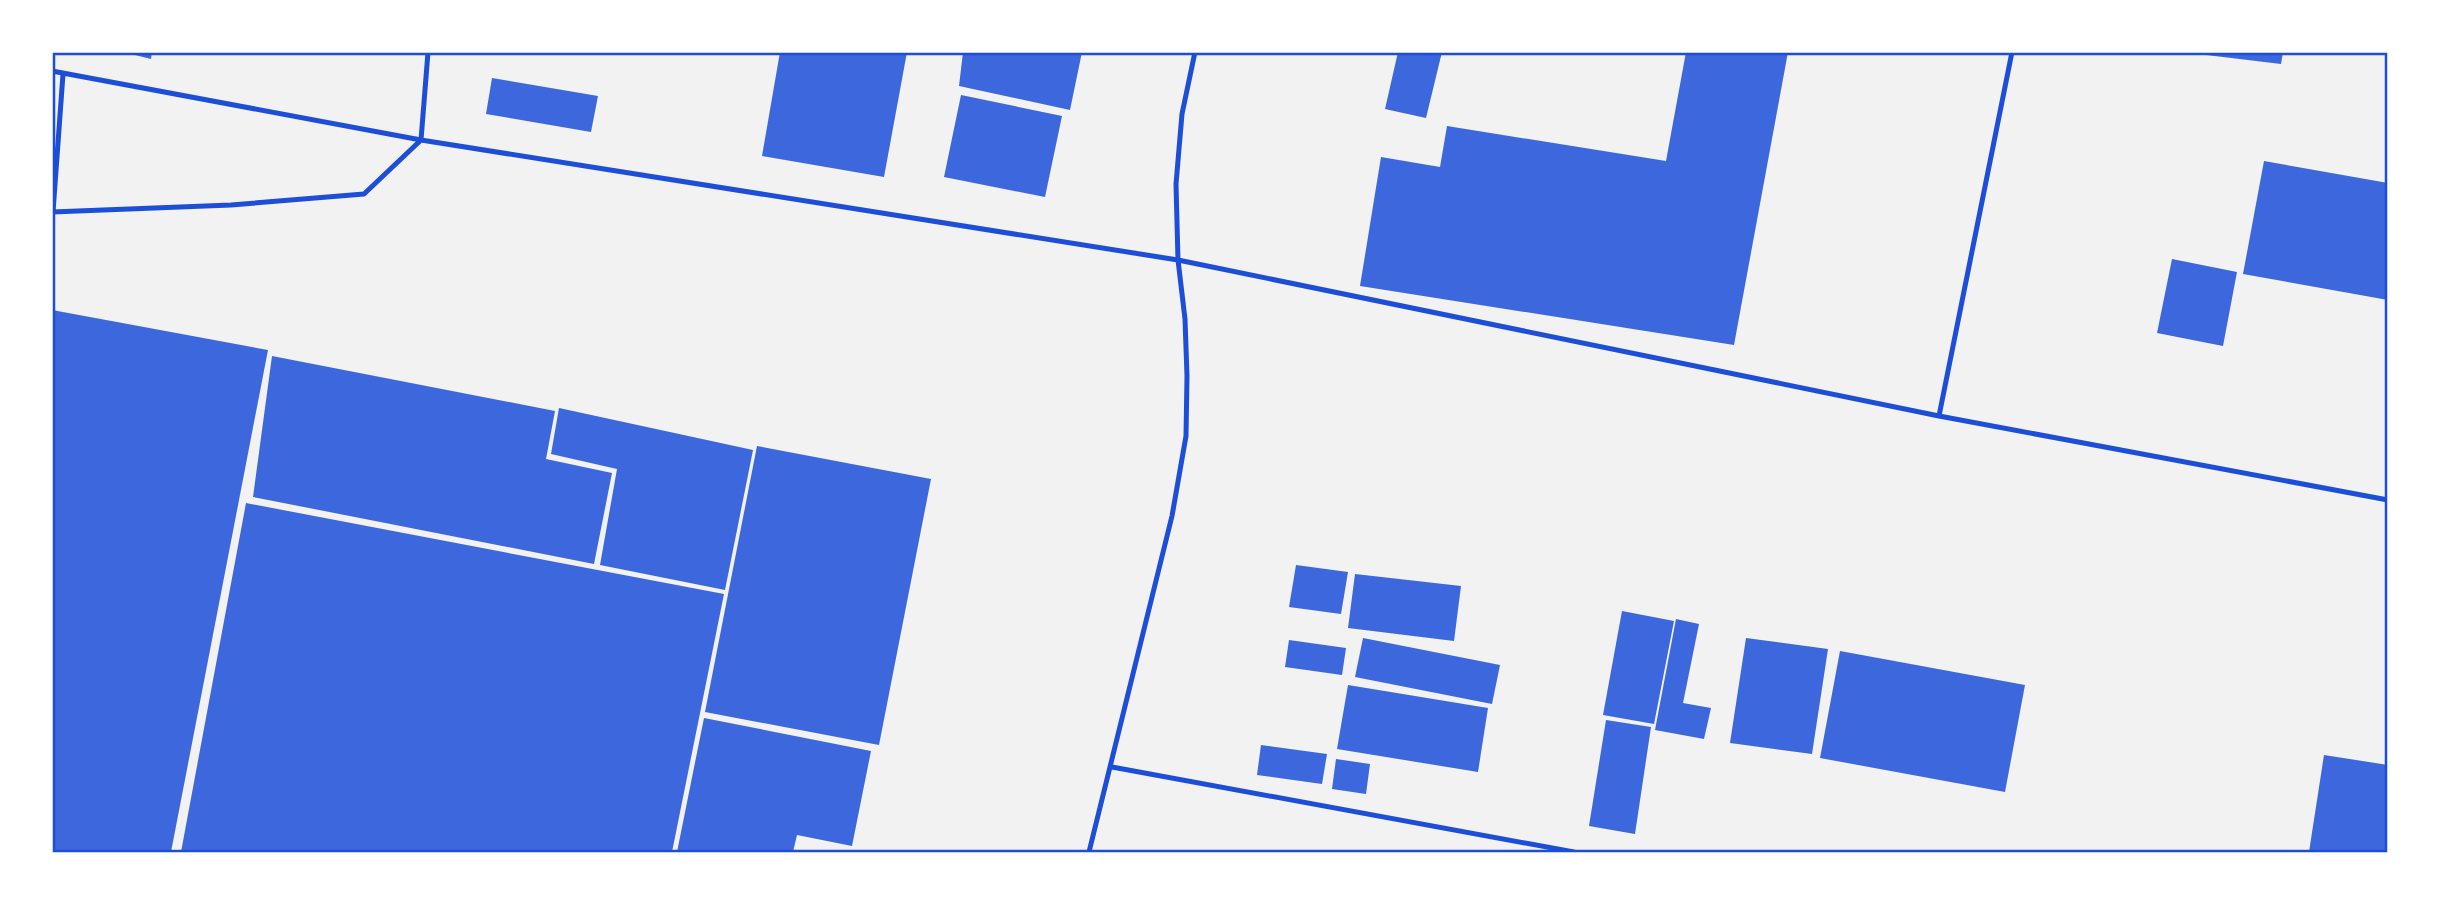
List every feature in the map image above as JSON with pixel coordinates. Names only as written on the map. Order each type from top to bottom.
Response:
[{"type":"lane","points":[[63,74],[53,212],[231,205],[363,194],[421,140],[428,52]]},
{"type":"lane","points":[[1089,852],[1172,516],[1185,436],[1188,376],[1178,260],[1177,184],[1182,114],[1195,52]]},
{"type":"lane","points":[[1939,416],[2012,52]]},
{"type":"lane","points":[[52,71],[421,140],[1178,260],[1939,416],[2388,500]]},
{"type":"lane","points":[[1112,767],[1574,852]]},
{"type":"building","points":[[123,52],[152,52],[151,59]]},
{"type":"building","points":[[780,52],[907,52],[884,177],[762,156]]},
{"type":"building","points":[[963,52],[1082,52],[1070,110],[959,86]]},
{"type":"building","points":[[1398,52],[1442,52],[1426,118],[1385,109]]},
{"type":"building","points":[[1686,52],[1788,52],[1734,345],[1360,286],[1381,157],[1440,167],[1447,126],[1666,161]]},
{"type":"building","points":[[2198,52],[2283,52],[2281,64]]},
{"type":"building","points":[[492,78],[598,96],[591,132],[486,114]]},
{"type":"building","points":[[961,95],[1062,116],[1045,197],[944,177]]},
{"type":"building","points":[[2264,161],[2388,183],[2388,300],[2243,274]]},
{"type":"building","points":[[2172,259],[2237,272],[2223,346],[2157,333]]},
{"type":"building","points":[[52,310],[268,350],[171,852],[52,852]]},
{"type":"building","points":[[272,356],[555,411],[546,459],[612,473],[594,564],[253,497]]},
{"type":"building","points":[[559,408],[753,450],[725,590],[600,565],[617,469],[551,454]]},
{"type":"building","points":[[757,446],[931,479],[879,745],[705,712]]},
{"type":"building","points":[[246,503],[724,594],[672,852],[181,852]]},
{"type":"building","points":[[1296,565],[1348,572],[1341,614],[1289,607]]},
{"type":"building","points":[[1355,574],[1461,586],[1454,641],[1348,628]]},
{"type":"building","points":[[1622,611],[1674,621],[1654,724],[1603,715]]},
{"type":"building","points":[[1676,619],[1699,624],[1683,703],[1711,708],[1704,739],[1655,730]]},
{"type":"building","points":[[1363,638],[1500,665],[1492,704],[1355,677]]},
{"type":"building","points":[[1746,638],[1828,649],[1812,754],[1730,743]]},
{"type":"building","points":[[1289,640],[1346,648],[1342,675],[1285,667]]},
{"type":"building","points":[[1840,651],[2025,685],[2005,792],[1820,758]]},
{"type":"building","points":[[1348,685],[1488,708],[1478,772],[1337,749]]},
{"type":"building","points":[[704,718],[871,751],[852,846],[797,835],[793,852],[677,852]]},
{"type":"building","points":[[1606,720],[1651,727],[1635,834],[1589,826]]},
{"type":"building","points":[[1261,745],[1327,754],[1322,784],[1257,775]]},
{"type":"building","points":[[2324,755],[2388,765],[2388,852],[2309,852]]},
{"type":"building","points":[[1336,759],[1370,764],[1366,794],[1332,789]]}]
